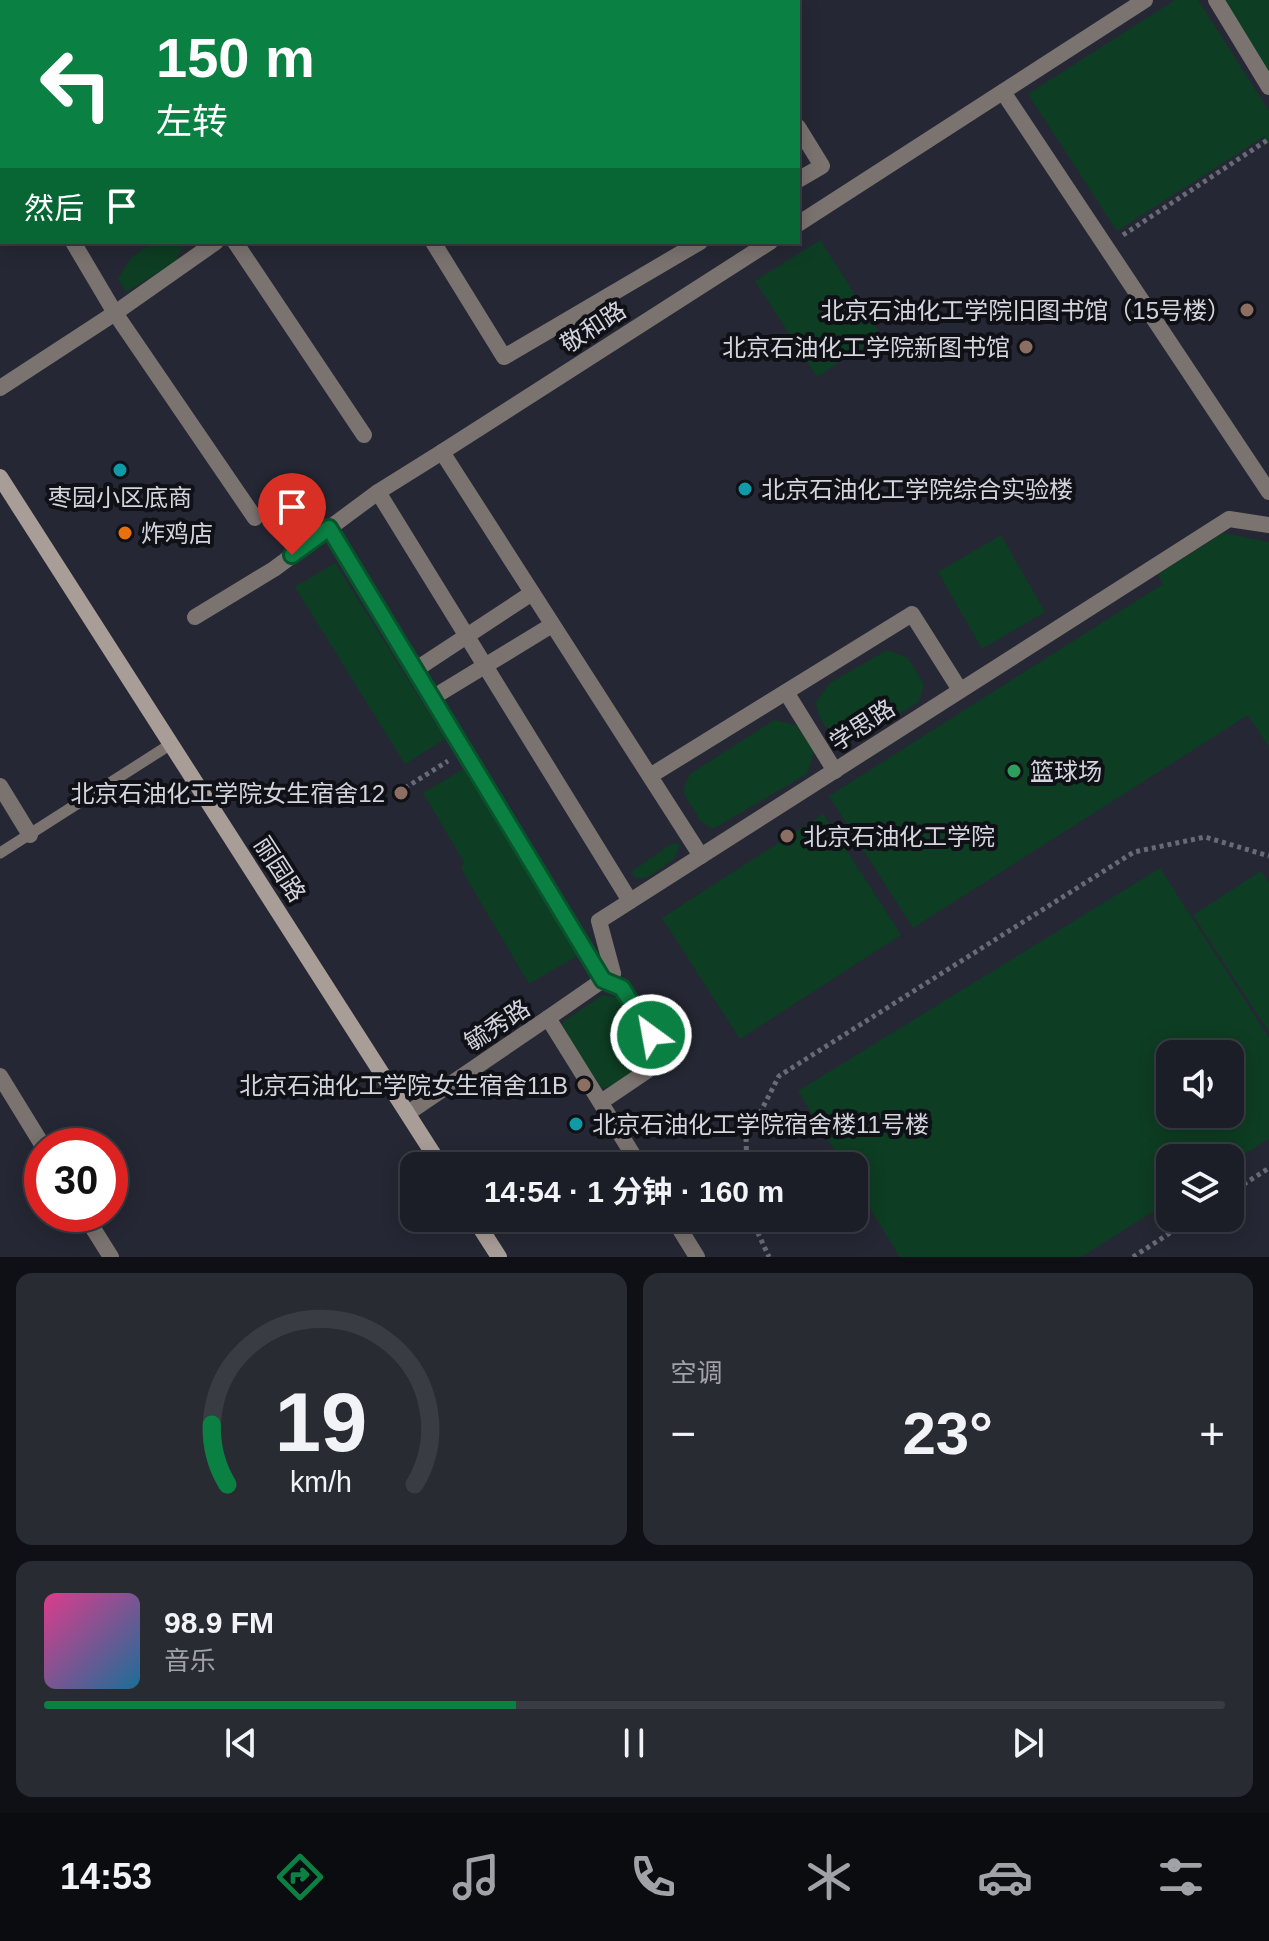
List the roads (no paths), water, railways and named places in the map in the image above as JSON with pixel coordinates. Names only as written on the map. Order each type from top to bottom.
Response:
[{"type":"street","points":[[800,223],[1145,0]]},
{"type":"street","points":[[1216,0],[1269,87]]},
{"type":"street","points":[[1003,92],[1269,492]]},
{"type":"street","points":[[800,130],[822,166],[800,179]]},
{"type":"street","points":[[74,244],[115,313],[255,518]]},
{"type":"street","points":[[0,388],[213,244]]},
{"type":"street","points":[[236,244],[364,435]]},
{"type":"street","points":[[434,244],[504,357],[680,247]]},
{"type":"street","name":"敬和路","points":[[195,617],[274,569],[378,492],[767,244]]},
{"type":"street","points":[[442,452],[701,856]]},
{"type":"street","name":"丽园路","points":[[0,477],[432,1152]]},
{"type":"street","points":[[378,492],[630,901]]},
{"type":"street","name":"学思路","points":[[603,980],[613,973],[599,921],[1229,519],[1269,525]]},
{"type":"street","points":[[329,528],[603,980],[622,988],[666,1058],[601,1102]]},
{"type":"street","points":[[415,670],[532,593]]},
{"type":"street","points":[[650,776],[912,614],[960,690]]},
{"type":"street","points":[[432,698],[552,625]]},
{"type":"street","points":[[786,692],[835,771]]},
{"type":"street","points":[[0,786],[30,835]]},
{"type":"street","points":[[548,1018],[603,980]]},
{"type":"street","name":"毓秀路","points":[[408,1113],[548,1018],[631,1152]]},
{"type":"street","points":[[0,1076],[32,1128]]},
{"type":"street","points":[[95,1232],[111,1257]]},
{"type":"street","points":[[483,1232],[499,1257]]},
{"type":"street","points":[[682,1232],[697,1257]]},
{"type":"lane","points":[[0,853],[171,744]]},
{"type":"place","name":"北京石油化工学院旧图书馆（15号楼）","points":[[1247,310]]},
{"type":"place","name":"北京石油化工学院新图书馆","points":[[1026,347]]},
{"type":"place","name":"枣园小区底商","points":[[120,470]]},
{"type":"place","name":"北京石油化工学院综合实验楼","points":[[745,489]]},
{"type":"place","name":"炸鸡店","points":[[125,533]]},
{"type":"place","name":"篮球场","points":[[1014,771]]},
{"type":"place","name":"北京石油化工学院女生宿舍12","points":[[401,793]]},
{"type":"place","name":"北京石油化工学院","points":[[787,836]]},
{"type":"place","name":"北京石油化工学院女生宿舍11B","points":[[584,1085]]},
{"type":"place","name":"北京石油化工学院宿舍楼11号楼","points":[[576,1124]]}]
